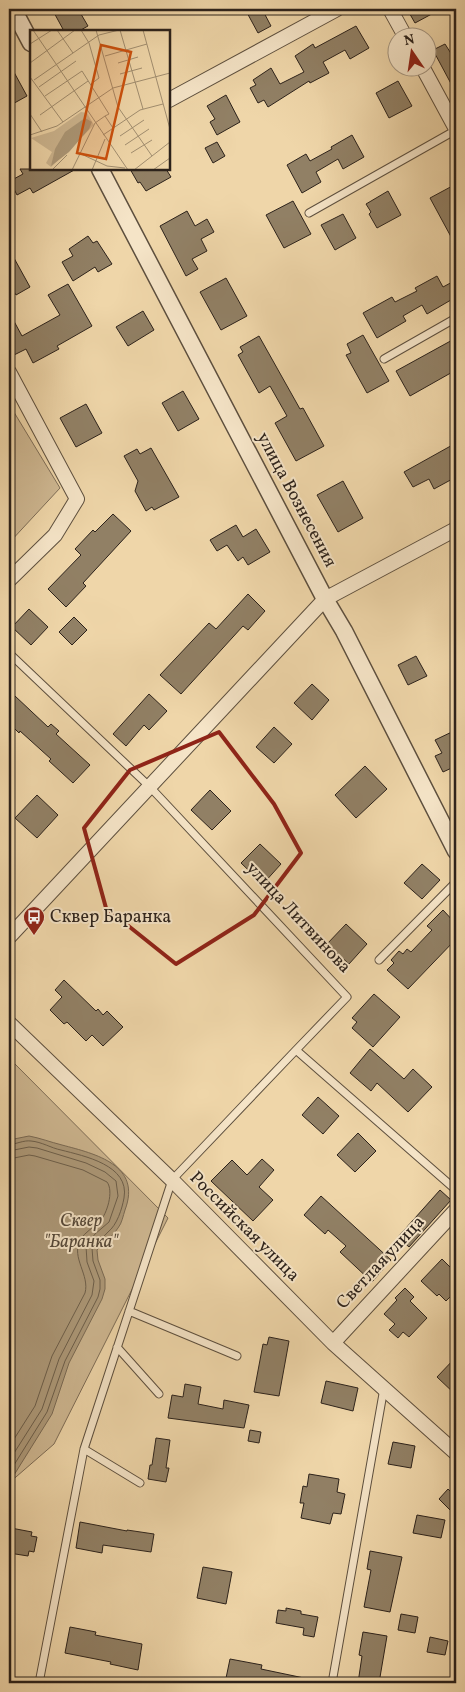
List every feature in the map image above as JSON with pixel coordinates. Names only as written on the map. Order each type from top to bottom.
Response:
[{"type":"street","points":[[12,9],[30,41]]},
{"type":"street","points":[[170,99],[337,9]]},
{"type":"street","points":[[390,9],[400,28]]},
{"type":"street","points":[[428,78],[456,129]]},
{"type":"street","name":"улица Вознесения","points":[[101,170],[325,599],[344,631],[456,851]]},
{"type":"street","points":[[9,372],[77,499],[55,535],[9,580]]},
{"type":"street","points":[[9,937],[325,599],[456,529]]},
{"type":"street","name":"Российская улица","points":[[9,1023],[172,1180],[333,1343],[456,1453]]},
{"type":"street","name":"Светлая улица","points":[[333,1343],[456,1210]]},
{"type":"lane","points":[[308,213],[456,129]]},
{"type":"lane","points":[[384,359],[456,318]]},
{"type":"lane","points":[[9,652],[150,787]]},
{"type":"lane","name":"улица Литвинова","points":[[150,787],[346,997],[296,1050]]},
{"type":"lane","points":[[379,960],[456,882]]},
{"type":"lane","points":[[39,1683],[84,1449],[172,1180],[296,1050],[456,1190]]},
{"type":"lane","points":[[129,1311],[237,1356]]},
{"type":"lane","points":[[117,1348],[159,1394]]},
{"type":"lane","points":[[332,1683],[384,1388]]},
{"type":"lane","points":[[84,1449],[140,1484]]},
{"type":"highlighted area","points":[[219,732],[274,804],[301,853],[254,915],[176,964],[106,908],[84,828],[130,770]]},
{"type":"green space","points":[[9,404],[60,488],[9,543]]},
{"type":"green space","name":"Сквер \"Баранка\"","points":[[15,1064],[168,1218],[54,1444],[9,1483],[9,1071]]},
{"type":"water","name":"Сквер \"Баранка\"","points":[[29,1136],[89,1153],[113,1164],[122,1172],[127,1182],[129,1195],[119,1226],[97,1250],[98,1260],[105,1279],[102,1299],[69,1363],[52,1414],[9,1483],[9,1140]]},
{"type":"building","points":[[52,9],[78,9],[88,26],[81,30],[63,30]]},
{"type":"building","points":[[245,9],[262,9],[271,26],[258,33]]},
{"type":"building","points":[[407,9],[441,9],[415,23]]},
{"type":"building","points":[[356,26],[369,48],[350,59],[345,50],[323,62],[329,73],[310,83],[309,81],[268,107],[264,100],[258,103],[250,88],[256,85],[253,80],[271,68],[280,84],[304,72],[295,56],[313,44],[315,48]]},
{"type":"building","points":[[445,44],[452,55],[456,53],[456,93],[438,59],[438,48]]},
{"type":"building","points":[[9,63],[27,96],[9,106]]},
{"type":"building","points":[[398,81],[412,106],[389,118],[376,93]]},
{"type":"building","points":[[226,95],[240,122],[217,135],[210,122],[215,119],[207,106]]},
{"type":"building","points":[[352,135],[364,157],[343,169],[338,159],[316,172],[321,182],[302,193],[287,165],[306,154],[310,161]]},
{"type":"building","points":[[217,142],[225,156],[213,163],[205,148]]},
{"type":"building","points":[[20,169],[74,170],[33,193],[30,188],[17,195],[10,181],[23,174]]},
{"type":"building","points":[[131,170],[167,170],[171,177],[146,191],[140,182],[138,183]]},
{"type":"building","points":[[456,184],[456,246],[430,198]]},
{"type":"building","points":[[388,191],[401,215],[377,228],[366,204]]},
{"type":"building","points":[[293,201],[311,234],[284,248],[266,215]]},
{"type":"building","points":[[187,211],[195,226],[207,219],[214,232],[201,239],[207,251],[192,259],[198,269],[186,276],[160,226]]},
{"type":"building","points":[[343,214],[356,238],[335,250],[321,225]]},
{"type":"building","points":[[88,236],[93,243],[97,241],[112,264],[98,272],[95,267],[73,281],[62,262],[73,256],[69,249]]},
{"type":"building","points":[[9,249],[30,287],[16,295],[9,283]]},
{"type":"building","points":[[437,276],[443,287],[456,280],[456,297],[427,314],[422,305],[403,316],[406,321],[377,338],[363,313],[392,297],[395,302],[417,291],[415,288]]},
{"type":"building","points":[[226,278],[247,316],[221,330],[200,292]]},
{"type":"building","points":[[68,284],[92,326],[57,346],[59,349],[33,363],[26,349],[14,355],[9,346],[9,312],[22,336],[60,315],[48,295]]},
{"type":"building","points":[[143,311],[154,330],[128,346],[116,327]]},
{"type":"building","points":[[363,335],[389,381],[367,393],[346,355],[351,353],[347,344]]},
{"type":"building","points":[[259,336],[300,409],[303,408],[324,446],[296,461],[275,423],[287,416],[270,386],[259,393],[238,355],[243,352],[240,347]]},
{"type":"building","points":[[456,338],[456,370],[410,396],[396,371]]},
{"type":"building","points":[[183,391],[199,419],[178,431],[162,403]]},
{"type":"building","points":[[86,404],[102,433],[76,447],[60,418]]},
{"type":"building","points":[[456,443],[456,477],[434,489],[429,479],[413,487],[404,472]]},
{"type":"building","points":[[151,448],[179,497],[154,510],[152,507],[146,511],[135,491],[138,481],[124,456],[137,449],[140,454]]},
{"type":"building","points":[[343,481],[363,518],[338,532],[317,495]]},
{"type":"building","points":[[113,514],[131,531],[83,583],[86,586],[66,607],[48,589],[81,555],[75,549],[93,530],[95,532]]},
{"type":"building","points":[[236,525],[243,537],[256,529],[270,552],[248,565],[243,557],[238,561],[227,545],[217,551],[210,540]]},
{"type":"building","points":[[248,594],[265,611],[248,630],[243,626],[181,694],[160,675],[209,623],[216,629]]},
{"type":"building","points":[[29,609],[48,627],[31,645],[12,627]]},
{"type":"building","points":[[74,617],[87,630],[72,645],[59,632]]},
{"type":"building","points":[[416,656],[427,676],[408,685],[398,665]]},
{"type":"building","points":[[312,684],[329,700],[312,720],[294,703]]},
{"type":"building","points":[[149,694],[167,711],[149,730],[144,725],[126,746],[113,734]]},
{"type":"building","points":[[15,696],[48,727],[51,724],[59,731],[56,734],[90,765],[73,783],[49,761],[51,759],[9,723],[9,703]]},
{"type":"building","points":[[274,727],[292,744],[274,763],[256,747]]},
{"type":"building","points":[[456,730],[456,766],[443,772],[435,756],[442,753],[435,740]]},
{"type":"building","points":[[365,766],[387,789],[356,818],[335,795]]},
{"type":"building","points":[[210,790],[231,811],[212,830],[191,810]]},
{"type":"building","points":[[37,795],[58,815],[37,838],[15,818]]},
{"type":"building","points":[[260,844],[281,864],[263,884],[241,863]]},
{"type":"building","points":[[422,864],[440,880],[422,899],[404,883]]},
{"type":"building","points":[[443,910],[456,924],[456,939],[408,989],[387,970],[394,963],[391,960],[399,951],[403,954],[407,949],[411,952],[432,930],[427,926]]},
{"type":"building","points":[[346,924],[367,944],[349,964],[327,944]]},
{"type":"building","points":[[64,980],[96,1011],[98,1009],[103,1015],[107,1011],[123,1027],[103,1046],[92,1035],[86,1041],[67,1022],[64,1024],[50,1010],[62,997],[55,990]]},
{"type":"building","points":[[374,994],[400,1017],[373,1047],[352,1028],[357,1022],[352,1018]]},
{"type":"building","points":[[370,1049],[404,1079],[413,1069],[432,1087],[408,1112],[377,1083],[371,1091],[350,1073]]},
{"type":"building","points":[[318,1097],[339,1116],[323,1134],[302,1115]]},
{"type":"building","points":[[358,1133],[376,1151],[355,1172],[337,1155]]},
{"type":"building","points":[[262,1159],[274,1170],[259,1187],[273,1200],[253,1221],[211,1181],[232,1160],[247,1175]]},
{"type":"building","points":[[440,1190],[451,1200],[409,1247],[398,1237]]},
{"type":"building","points":[[321,1196],[391,1260],[372,1282],[340,1252],[346,1246],[328,1230],[325,1234],[304,1215]]},
{"type":"building","points":[[442,1259],[456,1273],[456,1291],[446,1301],[439,1294],[437,1296],[421,1281]]},
{"type":"building","points":[[405,1288],[414,1297],[410,1301],[427,1318],[409,1337],[403,1332],[398,1338],[389,1330],[395,1324],[384,1314]]},
{"type":"building","points":[[269,1337],[289,1341],[279,1396],[254,1392],[263,1344],[267,1345]]},
{"type":"building","points":[[456,1357],[456,1395],[437,1377]]},
{"type":"building","points":[[326,1381],[358,1388],[353,1411],[321,1403]]},
{"type":"building","points":[[185,1384],[201,1387],[198,1404],[223,1409],[224,1400],[249,1405],[244,1428],[168,1418],[172,1395],[183,1397]]},
{"type":"building","points":[[250,1430],[261,1432],[259,1443],[248,1441]]},
{"type":"building","points":[[156,1438],[170,1440],[166,1468],[169,1468],[166,1482],[148,1479]]},
{"type":"building","points":[[393,1442],[415,1446],[411,1468],[388,1464]]},
{"type":"building","points":[[309,1474],[339,1479],[337,1492],[345,1494],[341,1514],[333,1513],[330,1524],[301,1518],[304,1503],[300,1503],[303,1486],[307,1487]]},
{"type":"building","points":[[448,1489],[456,1497],[456,1516],[439,1499]]},
{"type":"building","points":[[417,1515],[445,1520],[441,1538],[413,1533]]},
{"type":"building","points":[[80,1522],[154,1534],[151,1552],[103,1545],[102,1553],[76,1548]]},
{"type":"building","points":[[11,1528],[32,1532],[31,1536],[37,1537],[34,1552],[29,1551],[28,1556],[9,1553]]},
{"type":"building","points":[[370,1551],[402,1557],[390,1612],[364,1607],[371,1570],[367,1569]]},
{"type":"building","points":[[203,1567],[232,1572],[226,1604],[197,1598]]},
{"type":"building","points":[[286,1608],[301,1611],[301,1614],[318,1617],[314,1637],[303,1635],[304,1628],[276,1623],[278,1610],[286,1611]]},
{"type":"building","points":[[401,1614],[418,1617],[415,1633],[398,1630]]},
{"type":"building","points":[[70,1627],[96,1632],[95,1635],[142,1644],[138,1670],[110,1664],[111,1662],[65,1653]]},
{"type":"building","points":[[363,1632],[387,1636],[379,1683],[358,1683],[362,1656],[359,1655]]},
{"type":"building","points":[[430,1637],[448,1641],[445,1655],[427,1652]]},
{"type":"building","points":[[230,1659],[262,1665],[261,1669],[304,1678],[303,1683],[225,1683]]},
{"type":"place","name":"Сквер Баранка","points":[[34,936]]}]
